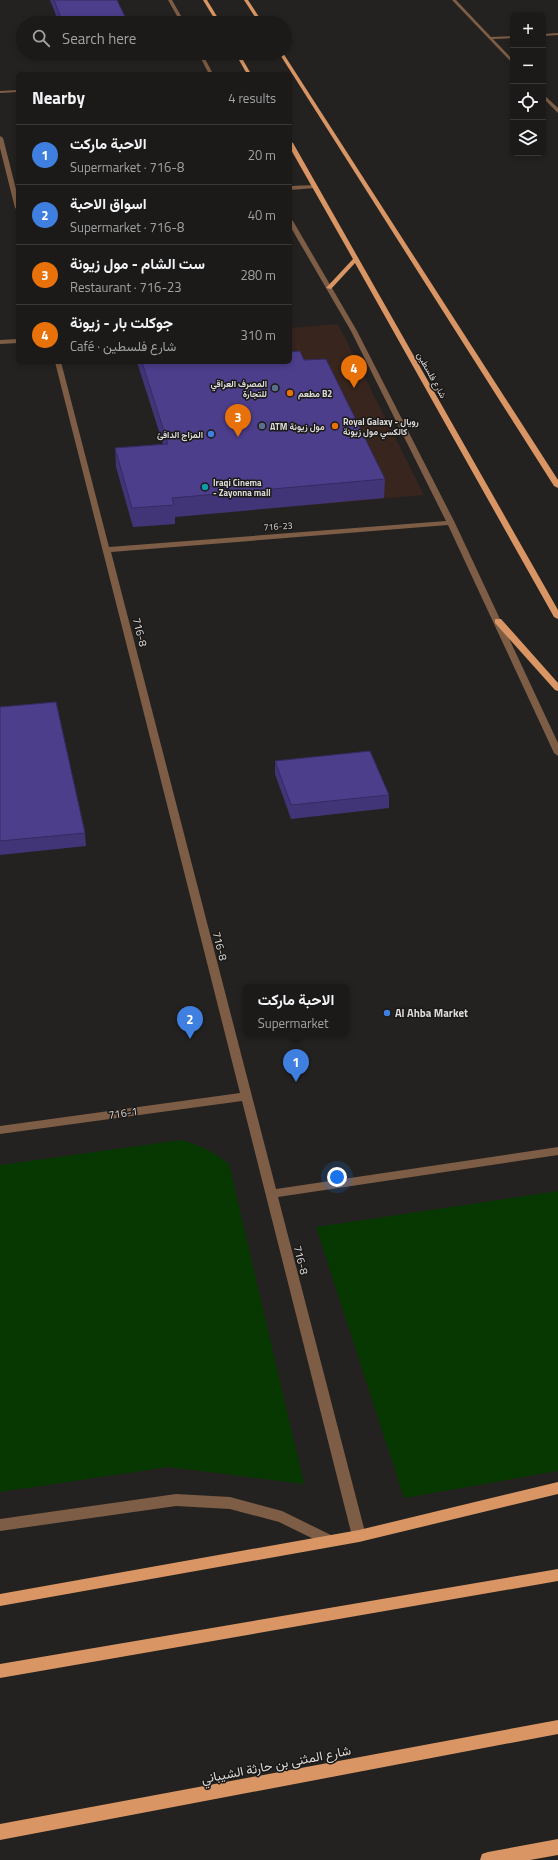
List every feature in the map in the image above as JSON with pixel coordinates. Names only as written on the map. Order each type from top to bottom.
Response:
[{"type":"main road","points":[[205,0],[215,16]]},
{"type":"main road","points":[[246,0],[256,16]]},
{"type":"main road","points":[[241,60],[248,72]]},
{"type":"main road","points":[[285,60],[558,486]]},
{"type":"main road","name":"شارع فلسطين","points":[[292,146],[558,617]]},
{"type":"main road","points":[[329,288],[356,259]]},
{"type":"main road","points":[[498,621],[558,688]]},
{"type":"main road","points":[[0,1600],[359,1536],[558,1488]]},
{"type":"main road","points":[[0,1671],[558,1575]]},
{"type":"main road","name":"شارع المثنى بن حارثة الشيباني","points":[[0,1832],[558,1727]]},
{"type":"main road","points":[[488,1860],[558,1847]]},
{"type":"street","points":[[170,0],[179,16]]},
{"type":"street","points":[[454,0],[510,60]]},
{"type":"street","points":[[546,35],[558,34]]},
{"type":"street","points":[[490,38],[510,37]]},
{"type":"street","points":[[204,60],[210,72]]},
{"type":"street","points":[[0,92],[16,91]]},
{"type":"street","points":[[546,98],[558,111]]},
{"type":"street","points":[[550,102],[558,101]]},
{"type":"street","points":[[0,138],[16,200]]},
{"type":"street","points":[[292,188],[315,186]]},
{"type":"street","points":[[292,224],[354,331],[451,523],[498,621],[558,753]]},
{"type":"street","points":[[0,342],[16,341]]},
{"type":"street","name":"716-8","points":[[59,364],[359,1536]]},
{"type":"street","name":"716-23","points":[[106,550],[451,523]]},
{"type":"street","name":"716-1","points":[[0,1130],[247,1096]]},
{"type":"street","points":[[272,1194],[558,1151]]},
{"type":"street","points":[[0,1525],[176,1500],[230,1503],[282,1517],[330,1541]]},
{"type":"shaded area","points":[[338,324],[424,495],[174,517],[175,524],[133,527],[116,467],[169,462],[138,364],[292,364],[292,328]]},
{"type":"green space","points":[[181,1140],[206,1149],[229,1164],[304,1484],[169,1467],[0,1492],[0,1165]]},
{"type":"green space","points":[[558,1191],[558,1471],[404,1498],[316,1227]]},
{"type":"building","points":[[54,0],[117,0],[125,16],[60,16]]},
{"type":"building","points":[[300,351],[304,360],[326,359],[385,479],[172,498],[174,505],[132,508],[115,448],[168,444],[143,364],[292,364],[292,352]]},
{"type":"building","points":[[56,702],[85,833],[0,841],[0,707]]},
{"type":"building","points":[[370,751],[389,795],[291,805],[275,761]]},
{"type":"place","name":"المصرف العراقي للتجارة","points":[[275,388]]},
{"type":"place","name":"جوكلت بار - زيونة","points":[[354,388]]},
{"type":"place","name":"مطعم B2","points":[[290,393]]},
{"type":"place","name":"ATM مول زيونة","points":[[262,426]]},
{"type":"place","name":"Royal Galaxy - رويال كالكسي مول زيونة","points":[[335,426]]},
{"type":"place","name":"المزاج الدافئ","points":[[211,434]]},
{"type":"place","name":"ست الشام - مول زيونة","points":[[238,437]]},
{"type":"place","name":"Iraqi Cinema - Zayonna mall","points":[[205,487]]},
{"type":"place","name":"Al Ahba Market","points":[[387,1013]]},
{"type":"place","name":"اسواق الاحبة","points":[[190,1039]]},
{"type":"place","name":"الاحبة ماركت","points":[[296,1082]]}]
